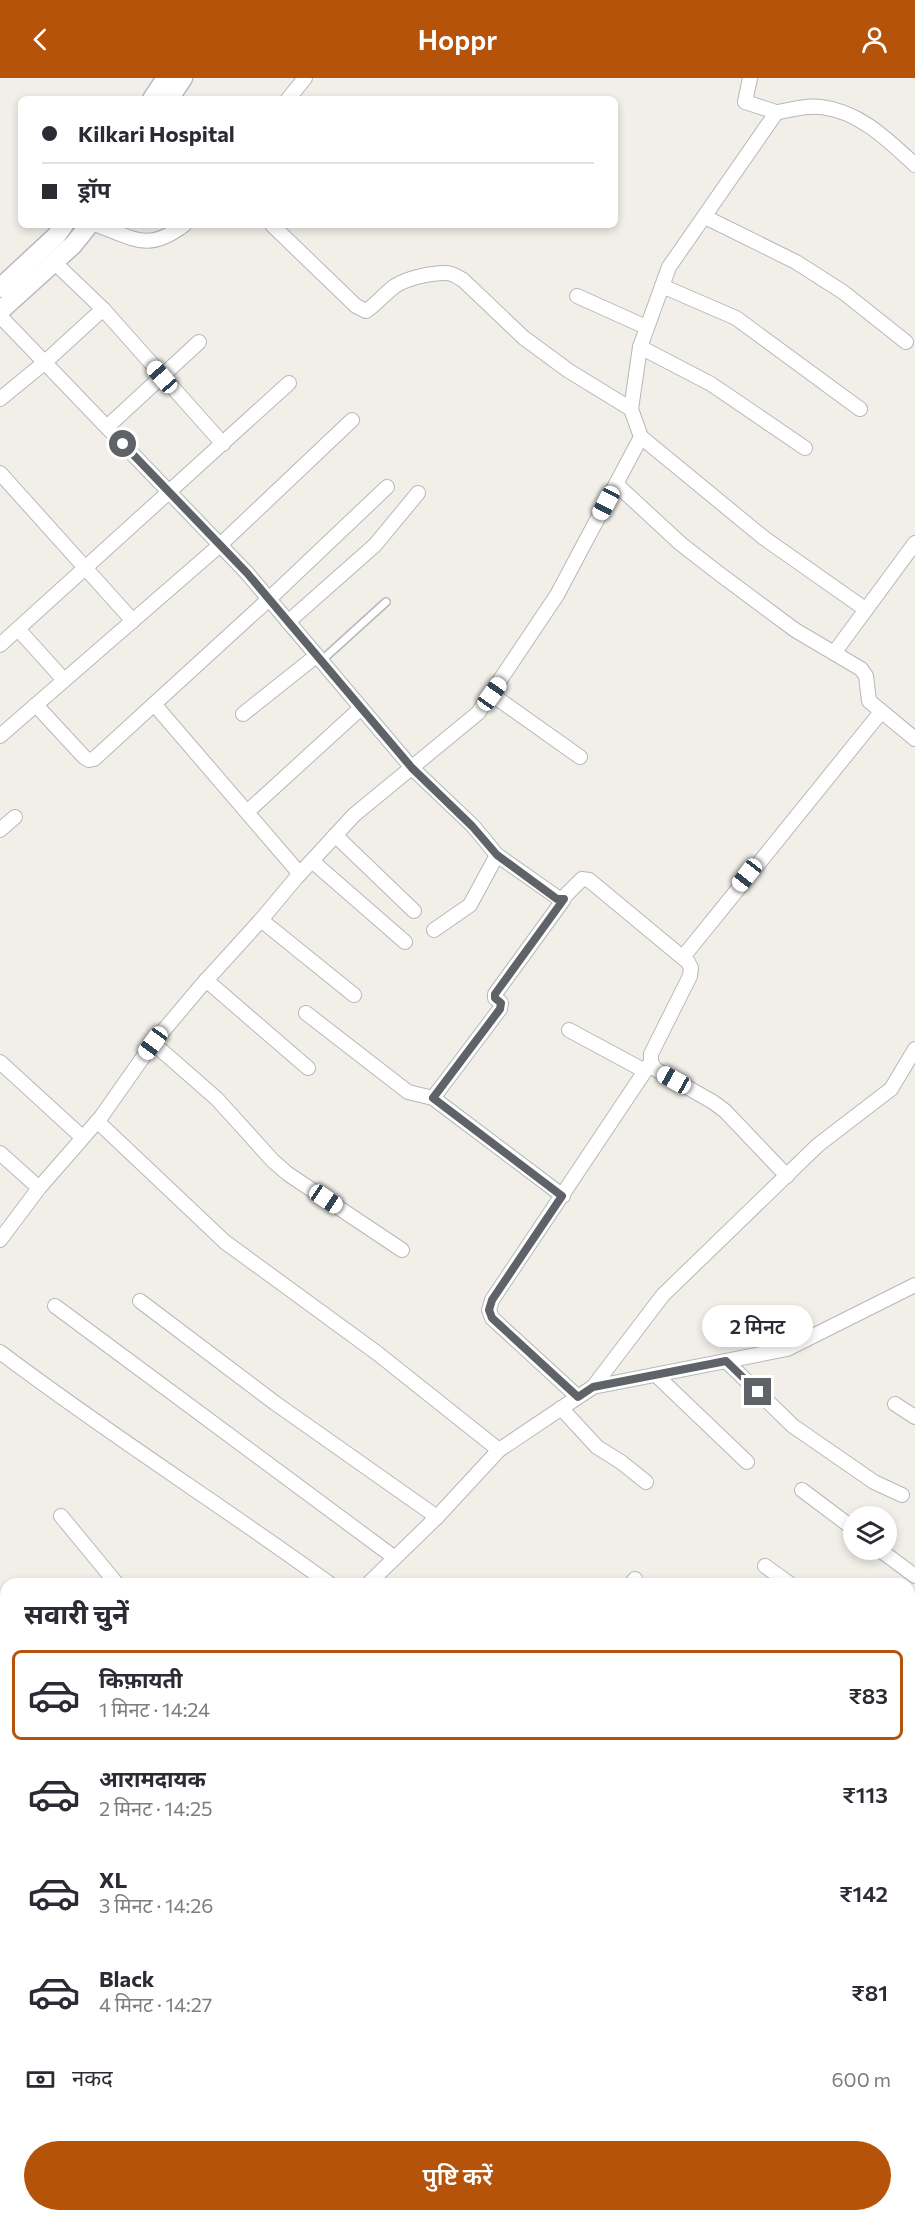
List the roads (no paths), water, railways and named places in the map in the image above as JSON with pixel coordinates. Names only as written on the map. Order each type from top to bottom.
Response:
[{"type":"street","points":[[154,96],[166,78]]},
{"type":"street","points":[[171,96],[183,78]]},
{"type":"street","points":[[290,96],[305,78]]},
{"type":"street","points":[[750,78],[745,102],[774,113],[819,107],[836,110],[874,128],[915,165]]},
{"type":"street","points":[[774,113],[669,267],[640,347],[631,409],[641,437],[764,538],[866,609]]},
{"type":"street","points":[[705,217],[796,262],[843,292],[906,342]]},
{"type":"street","points":[[1,286],[84,228]]},
{"type":"street","points":[[105,228],[130,238],[152,242],[168,237],[180,228]]},
{"type":"street","points":[[275,228],[356,306],[366,311],[396,286],[415,279],[447,273],[455,275],[524,338],[569,371],[631,409]]},
{"type":"street","points":[[59,244],[102,309],[223,444]]},
{"type":"street","points":[[0,311],[59,244]]},
{"type":"street","points":[[662,286],[744,323],[860,409]]},
{"type":"street","points":[[577,296],[646,327]]},
{"type":"street","points":[[0,399],[44,363],[102,309]]},
{"type":"street","points":[[0,316],[220,545],[269,599],[412,768],[472,826],[497,855],[557,899],[564,899]]},
{"type":"street","points":[[107,427],[199,342]]},
{"type":"street","points":[[640,347],[711,384],[805,448]]},
{"type":"street","points":[[0,645],[289,383]]},
{"type":"street","points":[[0,736],[220,545],[352,420]]},
{"type":"street","points":[[0,1240],[39,1188],[97,1121],[153,1043],[335,835],[354,815],[478,713],[557,595],[641,437]]},
{"type":"street","points":[[0,473],[133,621]]},
{"type":"street","points":[[616,484],[699,558],[795,630],[864,671],[869,701],[915,739]]},
{"type":"street","points":[[36,705],[89,760],[94,759],[269,599],[387,487]]},
{"type":"street","points":[[288,622],[375,545],[418,493]]},
{"type":"street","points":[[834,653],[915,543]]},
{"type":"street","points":[[18,629],[64,680]]},
{"type":"street","points":[[243,714],[319,658]]},
{"type":"street","points":[[492,694],[580,757]]},
{"type":"street","points":[[154,704],[300,874]]},
{"type":"street","points":[[246,812],[361,708]]},
{"type":"street","points":[[683,957],[881,712]]},
{"type":"street","points":[[0,830],[15,817]]},
{"type":"street","points":[[335,835],[414,911]]},
{"type":"street","points":[[434,930],[470,905],[497,855]]},
{"type":"street","points":[[312,861],[405,942]]},
{"type":"street","points":[[433,1098],[500,1009],[501,1003],[495,998],[495,994],[564,899],[582,879],[589,880],[688,962],[691,968],[690,976],[651,1054],[648,1067],[492,1300],[489,1310],[492,1318],[578,1397]]},
{"type":"street","points":[[261,920],[354,994]]},
{"type":"street","points":[[206,980],[308,1068]]},
{"type":"street","points":[[306,1013],[408,1092],[433,1098],[562,1196]]},
{"type":"street","points":[[569,1030],[648,1067],[655,1068],[713,1102],[725,1111],[787,1176]]},
{"type":"street","points":[[153,1043],[217,1099],[273,1161],[288,1174],[402,1250]]},
{"type":"street","points":[[374,1578],[437,1517],[499,1450],[593,1387],[663,1295],[818,1145],[891,1089],[915,1050]]},
{"type":"street","points":[[3,1070],[82,1137]]},
{"type":"street","points":[[97,1121],[225,1242],[378,1353],[499,1450]]},
{"type":"street","points":[[0,1153],[39,1188]]},
{"type":"street","points":[[593,1387],[787,1349],[915,1285]]},
{"type":"street","points":[[140,1301],[275,1403],[437,1517]]},
{"type":"street","points":[[55,1306],[395,1558]]},
{"type":"street","points":[[0,1352],[78,1411],[255,1530],[322,1578]]},
{"type":"street","points":[[726,1361],[793,1426],[874,1482],[902,1495]]},
{"type":"street","points":[[656,1375],[747,1462]]},
{"type":"street","points":[[895,1404],[915,1417]]},
{"type":"street","points":[[561,1408],[597,1447],[646,1482]]},
{"type":"street","points":[[802,1490],[843,1521]]},
{"type":"street","points":[[62,1516],[112,1578]]},
{"type":"street","points":[[893,1560],[915,1576]]},
{"type":"street","points":[[765,1566],[782,1578]]},
{"type":"lane","points":[[319,658],[386,602]]}]
